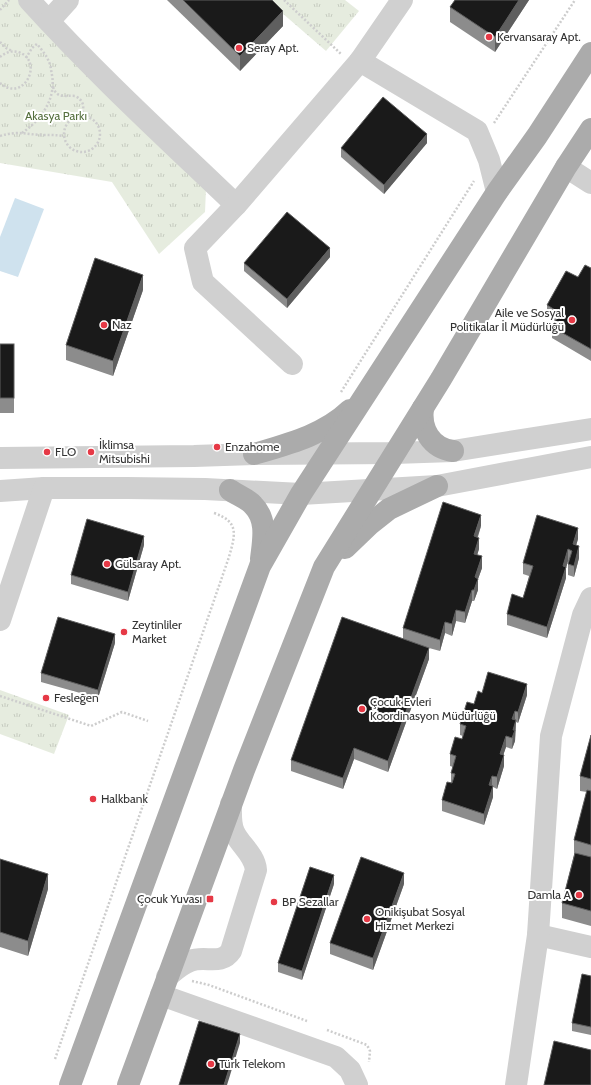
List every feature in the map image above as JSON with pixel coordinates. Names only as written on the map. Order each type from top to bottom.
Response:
[{"type":"main road","points":[[70,1085],[260,566],[301,494],[497,192],[537,136],[591,53]]},
{"type":"main road","points":[[128,1085],[231,804],[324,567],[441,379],[566,167],[591,129]]},
{"type":"main road","points":[[254,454],[283,446],[317,433],[343,417],[357,404],[371,386]]},
{"type":"main road","points":[[423,408],[421,417],[427,435],[442,447],[453,451]]},
{"type":"main road","points":[[318,584],[338,555],[380,515],[389,509],[437,486]]},
{"type":"main road","points":[[230,490],[253,505],[261,517],[264,531],[260,566]]},
{"type":"street","points":[[29,0],[137,111],[236,204]]},
{"type":"street","points":[[49,22],[68,0]]},
{"type":"street","points":[[292,364],[202,282],[195,248],[236,204],[357,64],[398,1]]},
{"type":"street","points":[[357,64],[477,131],[489,160],[497,192]]},
{"type":"street","points":[[566,167],[591,183]]},
{"type":"street","points":[[0,458],[453,451],[591,429]]},
{"type":"street","points":[[0,491],[44,488],[230,490],[301,494],[437,486],[591,458]]},
{"type":"street","points":[[0,620],[44,488]]},
{"type":"street","points":[[516,1085],[538,935],[551,736],[583,615],[591,598]]},
{"type":"street","points":[[231,804],[233,830],[254,861],[256,870],[231,951],[227,957],[223,959],[202,958],[190,961],[180,966],[164,986],[336,1057],[350,1070],[357,1085]]},
{"type":"street","points":[[538,935],[591,947]]},
{"type":"path","points":[[0,10],[10,0]]},
{"type":"path","points":[[284,0],[357,64]]},
{"type":"path","points":[[482,142],[575,0]]},
{"type":"path","points":[[0,42],[6,48],[19,52],[28,60],[31,66],[30,76],[26,83],[21,86],[16,88],[0,84]]},
{"type":"path","points":[[37,44],[50,62],[54,91],[60,96],[75,96],[81,100],[83,111],[67,124],[64,130],[64,136],[65,142],[73,151],[85,153],[96,147],[101,136],[100,130],[98,124],[94,120],[88,117],[78,116]]},
{"type":"path","points":[[0,57],[7,52],[12,51]]},
{"type":"path","points":[[22,133],[42,115],[50,100],[53,83]]},
{"type":"path","points":[[0,136],[11,133],[22,133],[64,136]]},
{"type":"path","points":[[339,395],[474,181]]},
{"type":"path","points":[[55,1059],[229,557],[235,535],[234,530],[228,521],[214,513]]},
{"type":"path","points":[[0,696],[91,726],[122,712],[148,721]]},
{"type":"path","points":[[190,980],[209,985],[307,1021]]},
{"type":"green space","name":"Akasya Parkı","points":[[0,0],[22,0],[206,189],[205,212],[159,254],[112,182],[0,163]]},
{"type":"green space","points":[[267,0],[345,0],[359,11],[326,51]]},
{"type":"green space","points":[[0,690],[69,715],[54,754],[0,734]]},
{"type":"water","points":[[15,198],[44,209],[18,277],[0,271],[0,237]]},
{"type":"building","name":"Seray Apt.","points":[[183,0],[272,0],[283,11],[240,56]]},
{"type":"building","points":[[455,0],[519,0],[495,37],[450,7]]},
{"type":"building","points":[[383,97],[427,134],[384,185],[341,148]]},
{"type":"building","points":[[287,212],[330,248],[287,299],[244,263]]},
{"type":"building","name":"Naz","points":[[95,258],[143,275],[113,361],[66,345]]},
{"type":"building","name":"Aile ve Sosyal Politikalar İl Müdürlüğü","points":[[585,265],[591,268],[591,349],[552,327],[560,313],[547,305],[566,271],[578,277]]},
{"type":"building","points":[[0,344],[14,344],[14,398],[0,398]]},
{"type":"building","points":[[443,502],[481,515],[474,536],[479,538],[474,554],[482,556],[475,577],[478,579],[474,590],[472,590],[465,612],[456,610],[452,624],[445,622],[440,640],[403,628]]},
{"type":"building","points":[[537,515],[578,528],[573,544],[579,546],[574,566],[568,564],[572,551],[568,549],[563,566],[566,567],[547,627],[507,614],[512,594],[523,598],[533,566],[523,563]]},
{"type":"building","name":"Gülsaray Apt.","points":[[87,519],[144,536],[128,592],[71,575]]},
{"type":"building","points":[[58,617],[115,634],[98,690],[41,673]]},
{"type":"building","name":"Çocuk Evleri Koordinasyon Müdürlüğü","points":[[342,617],[429,648],[388,761],[354,748],[343,778],[291,760]]},
{"type":"building","points":[[488,672],[527,684],[518,712],[515,711],[512,719],[516,720],[512,738],[506,736],[500,754],[504,755],[497,777],[492,776],[489,785],[493,786],[484,814],[442,800],[447,782],[452,783],[455,774],[451,773],[456,756],[450,754],[455,737],[462,739],[466,726],[460,724],[467,702],[474,704],[478,691],[482,693]]},
{"type":"building","points":[[591,735],[591,779],[580,776]]},
{"type":"building","points":[[587,790],[591,791],[591,845],[574,840]]},
{"type":"building","name":"Damla A","points":[[575,853],[591,857],[591,911],[562,903]]},
{"type":"building","name":"Onikişubat Sosyal Hizmet Merkezi","points":[[361,857],[404,873],[373,958],[330,943]]},
{"type":"building","points":[[0,859],[48,874],[28,941],[0,932]]},
{"type":"building","points":[[310,867],[334,875],[302,971],[278,963]]},
{"type":"building","points":[[582,974],[591,976],[591,1027],[572,1023]]},
{"type":"building","name":"Türk Telekom","points":[[199,1021],[240,1034],[224,1085],[179,1085]]},
{"type":"building","points":[[554,1041],[591,1050],[591,1085],[544,1085]]},
{"type":"place","name":"Kervansaray Apt.","points":[[489,37]]},
{"type":"place","name":"Seray Apt.","points":[[239,48]]},
{"type":"place","name":"Aile ve Sosyal Politikalar İl Müdürlüğü","points":[[572,320]]},
{"type":"place","name":"Naz","points":[[104,325]]},
{"type":"place","name":"Enzahome","points":[[217,447]]},
{"type":"place","name":"FLO","points":[[47,452]]},
{"type":"place","name":"İklimsa Mitsubishi","points":[[91,452]]},
{"type":"place","name":"Gülsaray Apt.","points":[[107,564]]},
{"type":"place","name":"Zeytinliler Market","points":[[124,632]]},
{"type":"place","name":"Fesleğen","points":[[46,698]]},
{"type":"place","name":"Çocuk Evleri Koordinasyon Müdürlüğü","points":[[362,709]]},
{"type":"place","name":"Halkbank","points":[[93,799]]},
{"type":"place","name":"Damla A","points":[[579,895]]},
{"type":"place","name":"Çocuk Yuvası","points":[[210,899]]},
{"type":"place","name":"BP Sezallar","points":[[274,902]]},
{"type":"place","name":"Onikişubat Sosyal Hizmet Merkezi","points":[[367,919]]},
{"type":"place","name":"Türk Telekom","points":[[211,1064]]}]
